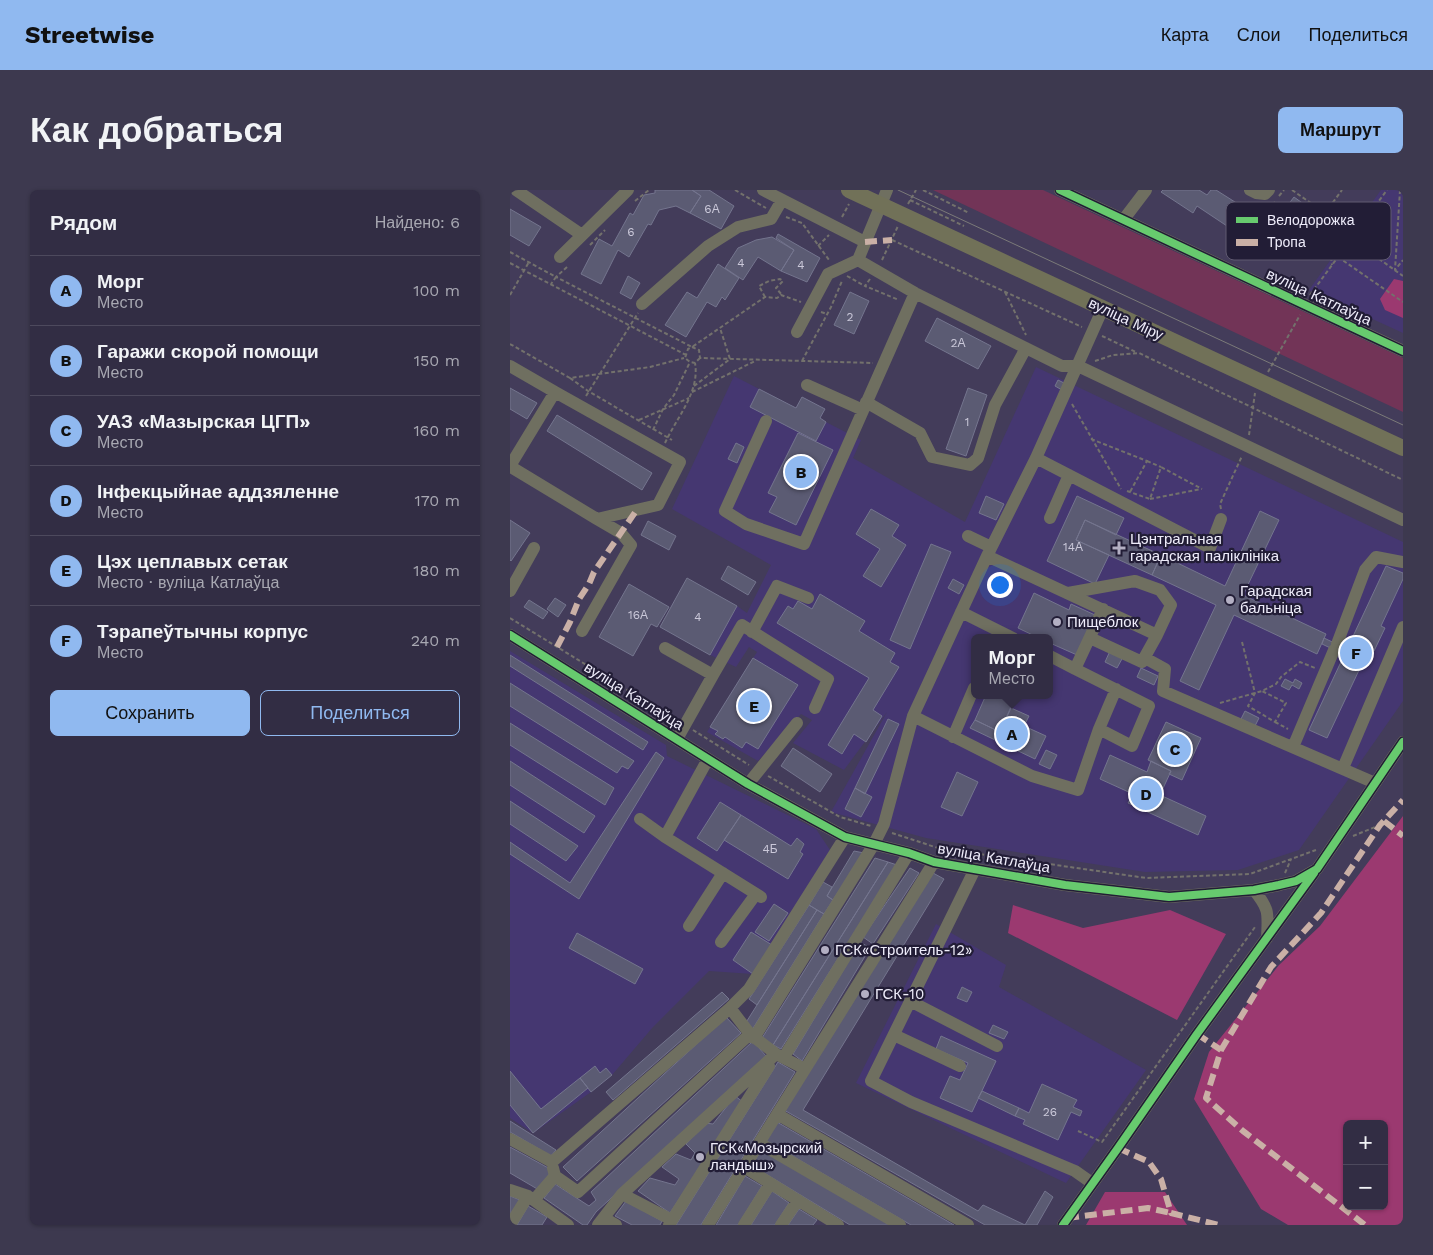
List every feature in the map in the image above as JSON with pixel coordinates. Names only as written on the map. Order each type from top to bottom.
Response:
[{"type":"main road","name":"вуліца Міру","points":[[849,190],[883,197],[902,215],[1403,448]]},
{"type":"street","points":[[516,190],[582,235]]},
{"type":"street","points":[[560,257],[628,190]]},
{"type":"street","points":[[763,190],[865,242]]},
{"type":"street","name":"вуліца Катлаўца","points":[[1060,190],[1403,351]]},
{"type":"street","points":[[1124,220],[1146,190]]},
{"type":"street","points":[[1250,190],[1264,194],[1269,190]]},
{"type":"street","points":[[797,332],[828,274],[858,260],[883,197]]},
{"type":"street","points":[[642,304],[708,246],[738,227],[771,218],[782,200]]},
{"type":"street","points":[[858,260],[913,298],[1062,366],[1078,366],[1403,520]]},
{"type":"street","points":[[766,421],[724,511],[746,524],[804,544],[913,298]]},
{"type":"street","points":[[510,1139],[552,1162],[555,1176],[578,1192],[752,1036],[882,830],[913,716],[989,552],[1036,458],[1103,308]]},
{"type":"street","points":[[807,385],[864,406],[920,433],[932,457],[970,465],[978,458],[995,405],[1030,351]]},
{"type":"street","points":[[510,366],[680,462],[658,505],[597,519]]},
{"type":"street","points":[[555,392],[510,467],[620,533],[630,544],[582,631]]},
{"type":"street","points":[[1036,458],[1210,548],[1221,519]]},
{"type":"street","points":[[1050,518],[1069,475]]},
{"type":"street","points":[[968,536],[989,552],[1068,593],[1157,635]]},
{"type":"street","points":[[510,591],[534,548]]},
{"type":"street","points":[[1293,746],[1365,570],[1376,557],[1403,562]]},
{"type":"street","points":[[1068,593],[1136,581],[1160,590],[1171,605],[1142,662],[1090,638]]},
{"type":"street","points":[[752,632],[777,586],[808,598]]},
{"type":"street","points":[[1075,669],[1104,609]]},
{"type":"street","points":[[961,612],[998,634]]},
{"type":"street","points":[[677,739],[742,625],[828,679],[815,708]]},
{"type":"street","points":[[1343,768],[1403,627]]},
{"type":"street","name":"вуліца Катлаўца","points":[[510,635],[748,784],[845,837],[909,853],[934,862],[1065,885],[1169,897],[1254,890],[1296,881],[1317,869]]},
{"type":"street","points":[[665,648],[713,675]]},
{"type":"street","points":[[1053,658],[1149,706],[1132,746],[1099,729]]},
{"type":"street","points":[[1144,658],[1165,669],[1163,691],[1375,783]]},
{"type":"street","points":[[913,716],[1032,776],[1078,790],[1099,729],[1116,689]]},
{"type":"street","points":[[953,737],[971,695]]},
{"type":"street","points":[[748,784],[796,723]]},
{"type":"street","name":"вуліца Катлаўца","points":[[1063,1225],[1197,1034],[1317,869],[1403,742]]},
{"type":"street","points":[[666,837],[708,759]]},
{"type":"street","points":[[640,819],[758,895],[721,942]]},
{"type":"street","points":[[552,1162],[730,1008],[749,989],[845,837]]},
{"type":"street","points":[[622,1194],[671,1222],[780,1056],[909,853]]},
{"type":"street","points":[[708,1225],[934,862]]},
{"type":"street","points":[[975,868],[871,1081],[911,1102],[1075,1171],[1092,1182]]},
{"type":"street","points":[[689,926],[723,873]]},
{"type":"street","points":[[1254,890],[1265,903],[1267,911],[1267,938]]},
{"type":"street","points":[[910,1001],[997,1046]]},
{"type":"street","points":[[730,1008],[752,1036],[780,1056],[805,1069]]},
{"type":"street","points":[[894,1035],[960,1066]]},
{"type":"street","points":[[616,1225],[601,1222],[622,1194],[780,1056]]},
{"type":"street","points":[[776,1114],[968,1225]]},
{"type":"street","points":[[759,1142],[900,1225]]},
{"type":"street","points":[[744,1167],[798,1200],[821,1221],[838,1225]]},
{"type":"street","points":[[510,1225],[531,1198],[555,1176]]},
{"type":"street","points":[[744,1225],[770,1184]]},
{"type":"street","points":[[510,1190],[531,1198],[550,1220],[568,1225]]},
{"type":"street","points":[[782,1225],[798,1200]]},
{"type":"path","points":[[736,190],[774,212],[802,223],[837,270]]},
{"type":"path","points":[[865,286],[876,271],[916,190]]},
{"type":"path","points":[[923,190],[969,213]]},
{"type":"path","points":[[1292,190],[1309,202]]},
{"type":"path","points":[[1333,202],[1342,190]]},
{"type":"path","points":[[1378,202],[1387,190]]},
{"type":"path","points":[[1395,270],[1400,190]]},
{"type":"path","points":[[910,200],[964,226]]},
{"type":"path","points":[[937,213],[938,208]]},
{"type":"path","points":[[892,240],[1139,353],[1403,480]]},
{"type":"path","points":[[510,252],[556,277],[551,284]]},
{"type":"path","points":[[1331,260],[1332,264]]},
{"type":"path","points":[[1221,519],[1220,504],[1247,446],[1254,395],[1310,294],[1335,260]]},
{"type":"path","points":[[1342,260],[1403,302]]},
{"type":"path","points":[[1381,260],[1403,276]]},
{"type":"path","points":[[1395,270],[1403,260]]},
{"type":"path","points":[[510,295],[529,262]]},
{"type":"path","points":[[510,263],[630,326],[685,356],[690,362],[695,363]]},
{"type":"path","points":[[802,361],[831,307],[845,275],[865,286],[913,298]]},
{"type":"path","points":[[765,297],[759,286],[769,281],[780,279],[783,281],[776,288],[782,296]]},
{"type":"path","points":[[1005,292],[1030,351]]},
{"type":"path","points":[[580,406],[642,304]]},
{"type":"path","points":[[720,328],[730,359]]},
{"type":"path","points":[[510,344],[672,440]]},
{"type":"path","points":[[570,378],[650,367],[685,356],[688,349],[695,348],[699,350],[700,358]]},
{"type":"path","points":[[1078,366],[1114,355],[1139,353]]},
{"type":"path","points":[[695,363],[700,358],[885,363]]},
{"type":"path","points":[[694,386],[730,359]]},
{"type":"path","points":[[692,392],[757,360]]},
{"type":"path","points":[[646,443],[690,362]]},
{"type":"path","points":[[661,452],[690,398],[697,373],[695,363]]},
{"type":"path","points":[[1065,392],[1091,439],[1121,489],[1150,499],[1202,489],[1161,466],[1091,439]]},
{"type":"path","points":[[638,421],[690,398]]},
{"type":"path","points":[[1130,492],[1146,461]]},
{"type":"path","points":[[1150,499],[1161,466]]},
{"type":"path","points":[[510,618],[758,771],[840,817],[938,848],[1146,878],[1250,874],[1334,844]]},
{"type":"path","points":[[1242,642],[1255,693],[1248,706],[1298,734]]},
{"type":"path","points":[[1203,708],[1262,691],[1276,684],[1281,677],[1300,662],[1324,671]]},
{"type":"path","points":[[1262,691],[1286,703],[1275,722]]},
{"type":"path","points":[[1353,836],[1380,825]]},
{"type":"path","points":[[1279,885],[1291,859]]},
{"type":"path","points":[[1078,1132],[1102,1142],[1267,911]]},
{"type":"shaded area","points":[[933,190],[1043,190],[1403,358],[1403,412]]},
{"type":"shaded area","points":[[1381,190],[1403,190],[1403,333],[1309,290],[1331,260],[1391,260],[1391,202],[1372,202]]},
{"type":"shaded area","points":[[1394,279],[1403,281],[1403,318],[1385,310],[1380,299]]},
{"type":"shaded area","points":[[1036,367],[1403,542],[1403,701],[1299,850],[1238,870],[1145,872],[926,838],[831,812],[887,712],[844,770],[793,743],[812,720],[801,714],[758,761],[707,732],[757,652],[749,647],[736,667],[710,655],[737,606],[747,613],[771,565],[672,509],[734,376],[796,408],[802,397],[825,409],[820,419],[861,440],[853,458],[965,522]]},
{"type":"shaded area","points":[[510,651],[666,745],[667,756],[816,829],[830,850],[753,974],[709,971],[653,1027],[612,1075],[533,1133],[510,1118]]},
{"type":"shaded area","points":[[1403,816],[1403,1225],[1288,1225],[1261,1209],[1194,1099],[1209,1052],[1279,965],[1320,926]]},
{"type":"shaded area","points":[[1013,905],[1083,928],[1170,910],[1226,934],[1177,1020],[1008,933]]},
{"type":"shaded area","points":[[936,924],[1006,965],[999,987],[1146,1070],[1066,1183],[856,1083]]},
{"type":"shaded area","points":[[1105,1192],[1165,1192],[1187,1225],[1086,1225]]},
{"type":"building","points":[[655,190],[692,190],[701,196],[690,213],[676,206],[659,210],[651,225],[648,224],[629,257],[618,250],[601,284],[581,274],[599,239],[612,246],[630,213],[633,215],[644,195],[655,193]]},
{"type":"building","points":[[692,190],[709,190],[734,206],[721,229],[690,213],[701,196]]},
{"type":"building","points":[[1163,190],[1199,190],[1207,195],[1211,190],[1216,190],[1235,202],[1226,202],[1226,225],[1197,206],[1193,213],[1161,192]]},
{"type":"building","points":[[1294,197],[1301,202],[1290,202]]},
{"type":"building","points":[[510,209],[541,227],[529,246],[510,235]]},
{"type":"building","points":[[778,234],[820,258],[807,282],[781,271],[794,250],[776,238]]},
{"type":"building","points":[[772,237],[794,250],[781,271],[758,257],[743,280],[725,268],[738,248],[756,240]]},
{"type":"building","points":[[718,264],[739,278],[725,300],[722,297],[716,307],[707,302],[686,337],[665,325],[687,292],[697,298]]},
{"type":"building","points":[[628,276],[640,283],[631,299],[620,293]]},
{"type":"building","points":[[850,292],[869,301],[854,334],[834,325]]},
{"type":"building","points":[[937,318],[991,346],[978,369],[925,341]]},
{"type":"building","points":[[1058,380],[1066,384],[1062,390],[1055,386]]},
{"type":"building","points":[[510,388],[537,403],[527,419],[510,409]]},
{"type":"building","points":[[968,388],[987,395],[966,456],[946,449]]},
{"type":"building","points":[[759,389],[796,408],[802,397],[825,409],[820,418],[826,422],[816,441],[750,407]]},
{"type":"building","points":[[557,415],[652,473],[642,490],[547,431]]},
{"type":"building","points":[[798,433],[833,450],[796,525],[769,512],[777,497],[768,493]]},
{"type":"building","points":[[736,443],[744,447],[737,463],[728,459]]},
{"type":"building","points":[[986,496],[1004,504],[996,520],[979,513]]},
{"type":"building","points":[[1077,496],[1124,518],[1116,535],[1085,520],[1076,540],[1109,555],[1095,584],[1047,561]]},
{"type":"building","points":[[871,509],[899,525],[892,536],[906,545],[881,587],[863,576],[880,549],[856,534]]},
{"type":"building","name":"Гарадская бальніца","points":[[1260,511],[1279,520],[1243,595],[1326,634],[1317,654],[1234,615],[1199,690],[1180,681],[1216,605],[1152,575],[1161,555],[1225,586]]},
{"type":"building","points":[[510,520],[530,533],[511,561],[510,560]]},
{"type":"building","name":"Цэнтральная гарадская паліклініка","points":[[1085,520],[1161,555],[1152,575],[1076,540]]},
{"type":"building","points":[[648,521],[676,536],[669,550],[641,535]]},
{"type":"building","points":[[931,544],[951,552],[910,649],[890,640]]},
{"type":"building","points":[[728,566],[756,582],[748,595],[721,579]]},
{"type":"building","points":[[1386,566],[1403,573],[1403,579],[1381,626],[1385,628],[1374,651],[1369,649],[1327,738],[1309,730]]},
{"type":"building","points":[[687,578],[737,606],[710,655],[660,627]]},
{"type":"building","points":[[953,579],[964,585],[959,594],[948,588]]},
{"type":"building","points":[[629,584],[669,607],[657,627],[651,624],[633,656],[599,637]]},
{"type":"building","name":"Пищеблок","points":[[1034,593],[1069,610],[1071,604],[1095,615],[1077,655],[1053,644],[1053,634],[1031,634],[1018,628]]},
{"type":"building","points":[[820,594],[865,621],[859,631],[895,653],[890,662],[899,667],[873,710],[882,716],[866,742],[854,734],[842,754],[828,745],[869,678],[777,623],[788,606],[793,609],[798,601],[812,609]]},
{"type":"building","points":[[555,598],[566,605],[558,617],[547,609]]},
{"type":"building","points":[[529,600],[548,612],[543,619],[524,607]]},
{"type":"building","points":[[1324,638],[1347,649],[1345,655],[1322,644]]},
{"type":"building","points":[[1110,651],[1123,657],[1117,668],[1105,662]]},
{"type":"building","points":[[510,655],[648,742],[643,750],[510,666]]},
{"type":"building","points":[[753,658],[798,685],[758,749],[746,742],[742,748],[725,737],[723,739],[715,734],[718,731],[710,727]]},
{"type":"building","points":[[1141,668],[1158,676],[1154,685],[1137,677]]},
{"type":"building","points":[[1285,679],[1293,683],[1295,679],[1302,683],[1299,689],[1292,685],[1289,690],[1281,686]]},
{"type":"building","points":[[510,683],[634,761],[628,769],[622,766],[617,773],[510,706]]},
{"type":"building","points":[[984,699],[1014,699],[1000,732],[975,720]]},
{"type":"building","points":[[1011,708],[1029,716],[1024,726],[1046,736],[1035,759],[970,728],[975,720],[1000,732]]},
{"type":"building","points":[[1245,711],[1259,718],[1255,726],[1241,719]]},
{"type":"building","points":[[888,719],[899,724],[865,794],[855,788]]},
{"type":"building","points":[[1166,722],[1201,738],[1182,780],[1169,774],[1171,771],[1148,760]]},
{"type":"building","points":[[510,723],[614,788],[605,805],[510,745]]},
{"type":"building","points":[[793,748],[832,774],[820,792],[781,766]]},
{"type":"building","points":[[1046,750],[1057,755],[1050,769],[1039,764]]},
{"type":"building","points":[[656,752],[664,758],[579,899],[510,854],[510,842],[570,883]]},
{"type":"building","points":[[1110,755],[1147,772],[1151,761],[1171,771],[1160,795],[1206,816],[1198,835],[1128,803],[1133,794],[1100,779]]},
{"type":"building","points":[[510,761],[595,816],[584,833],[510,785]]},
{"type":"building","points":[[957,772],[978,782],[962,816],[941,807]]},
{"type":"building","points":[[855,788],[872,797],[861,817],[845,809]]},
{"type":"building","points":[[510,801],[578,846],[566,861],[510,824]]},
{"type":"building","points":[[720,802],[741,815],[717,851],[697,838]]},
{"type":"building","points":[[741,815],[791,846],[797,838],[804,844],[800,852],[803,854],[788,879],[724,840]]},
{"type":"building","name":"ГСК«Строитель-12»","points":[[854,851],[864,853],[833,900],[827,896]]},
{"type":"building","name":"ГСК«Строитель-12»","points":[[875,858],[888,862],[773,1045],[762,1038]]},
{"type":"building","points":[[888,862],[897,865],[781,1049],[773,1045]]},
{"type":"building","points":[[910,868],[919,873],[873,944],[863,937]]},
{"type":"building","name":"ГСК-10","points":[[933,873],[944,879],[803,1110],[978,1211],[983,1205],[1025,1225],[985,1225],[784,1110]]},
{"type":"building","points":[[823,882],[832,887],[827,896],[833,900],[824,914],[809,905]]},
{"type":"building","points":[[774,904],[788,913],[769,941],[755,932]]},
{"type":"building","points":[[809,905],[817,910],[757,1005],[749,999]]},
{"type":"building","name":"ГСК«Строитель-12»","points":[[817,910],[824,914],[752,1030],[745,1024]]},
{"type":"building","points":[[751,932],[772,945],[753,974],[733,960]]},
{"type":"building","points":[[577,933],[643,969],[635,984],[569,948]]},
{"type":"building","points":[[860,942],[870,948],[802,1061],[793,1054]]},
{"type":"building","points":[[962,987],[972,992],[967,1002],[957,998]]},
{"type":"building","points":[[722,992],[729,999],[613,1100],[606,1092]]},
{"type":"building","points":[[726,1017],[741,1033],[577,1181],[563,1167]]},
{"type":"building","points":[[993,1025],[1008,1032],[1004,1039],[989,1033]]},
{"type":"building","points":[[941,1036],[996,1061],[972,1112],[940,1098],[950,1076],[960,1080],[968,1063],[936,1049]]},
{"type":"building","points":[[753,1041],[766,1056],[596,1212],[587,1225],[583,1225],[544,1198],[555,1184],[589,1206],[596,1200],[591,1192]]},
{"type":"building","points":[[778,1062],[795,1072],[701,1225],[676,1225]]},
{"type":"building","points":[[595,1066],[600,1073],[606,1068],[612,1075],[591,1092],[580,1078]]},
{"type":"building","points":[[510,1071],[541,1109],[580,1078],[588,1088],[533,1133],[510,1105]]},
{"type":"building","points":[[1042,1084],[1077,1100],[1073,1107],[1082,1111],[1080,1116],[1071,1112],[1058,1140],[1023,1124],[1025,1120],[1015,1116],[1019,1108],[1029,1113]]},
{"type":"building","points":[[982,1091],[1019,1108],[1015,1116],[978,1098]]},
{"type":"building","name":"ГСК«Мозырский ландыш»","points":[[735,1096],[743,1102],[670,1213],[638,1191],[650,1178],[675,1185],[679,1179],[662,1167],[676,1154],[691,1160],[695,1153],[686,1144],[705,1123],[713,1124]]},
{"type":"building","points":[[510,1121],[556,1150],[551,1156],[510,1132]]},
{"type":"building","points":[[777,1122],[954,1225],[911,1225],[765,1140]]},
{"type":"building","points":[[510,1147],[552,1170],[539,1190],[510,1173]]},
{"type":"building","points":[[763,1149],[891,1225],[850,1225],[751,1165]]},
{"type":"building","points":[[745,1176],[762,1186],[738,1225],[716,1225]]},
{"type":"building","points":[[772,1191],[789,1203],[775,1225],[751,1225]]},
{"type":"building","points":[[1045,1191],[1053,1197],[1037,1225],[1025,1225]]},
{"type":"building","points":[[510,1196],[520,1200],[510,1215]]},
{"type":"building","points":[[626,1201],[662,1221],[660,1225],[632,1225],[615,1216]]},
{"type":"building","points":[[528,1206],[547,1217],[542,1225],[517,1225]]},
{"type":"building","points":[[799,1209],[817,1220],[813,1225],[788,1225]]},
{"type":"tram line","points":[[898,190],[1403,425]]},
{"type":"marked path","points":[[865,242],[892,240]]},
{"type":"marked path","points":[[557,647],[579,599],[594,572],[638,508]]},
{"type":"marked path","points":[[1221,1050],[1271,967],[1321,913],[1380,825],[1403,800]]},
{"type":"marked path","points":[[1384,821],[1403,836]]},
{"type":"marked path","points":[[1197,1034],[1221,1050],[1206,1098],[1243,1131],[1365,1225]]},
{"type":"marked path","points":[[1118,1148],[1149,1162],[1161,1179],[1171,1213],[1219,1225]]},
{"type":"marked path","points":[[1067,1218],[1148,1208],[1171,1213]]},
{"type":"cycle path","points":[[1060,190],[1403,351]]},
{"type":"cycle path","points":[[510,635],[748,784],[845,837],[909,853],[934,862],[1065,885],[1169,897],[1254,890],[1296,881],[1317,869],[1403,742]]},
{"type":"cycle path","points":[[1063,1225],[1197,1034],[1314,873]]},
{"type":"place","name":"Гаражи скорой помощи","points":[[801,472]]},
{"type":"place","name":"Цэнтральная гарадская паліклініка","points":[[1119,548]]},
{"type":"place","name":"Гарадская бальніца","points":[[1230,600]]},
{"type":"place","name":"Пищеблок","points":[[1057,622]]},
{"type":"place","name":"Тэрапеўтычны корпус","points":[[1356,653]]},
{"type":"place","name":"Цэх цеплавых сетак","points":[[754,706]]},
{"type":"place","name":"Морг","points":[[1012,734]]},
{"type":"place","name":"УАЗ «Мазырская ЦГП»","points":[[1175,749]]},
{"type":"place","name":"Інфекцыйнае аддзяленне","points":[[1146,794]]},
{"type":"place","name":"ГСК«Строитель-12»","points":[[825,950]]},
{"type":"place","name":"ГСК-10","points":[[865,994]]},
{"type":"place","name":"ГСК«Мозырский ландыш»","points":[[700,1157]]}]
